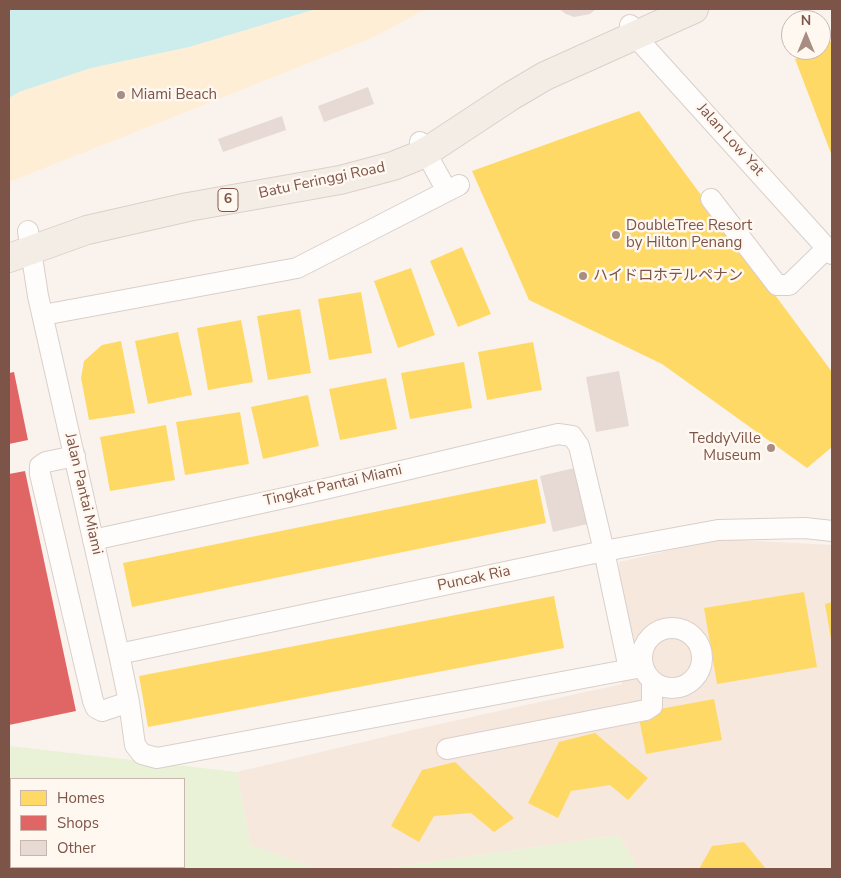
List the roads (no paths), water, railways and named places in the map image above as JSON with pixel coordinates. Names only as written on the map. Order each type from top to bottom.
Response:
[{"type":"main road","name":"Batu Feringgi Road","points":[[632,30],[666,9]]},
{"type":"main road","name":"Batu Feringgi Road","points":[[19,244],[82,212],[185,191],[284,178],[341,168],[379,160],[423,147],[503,87],[538,66],[632,30],[694,9]]},
{"type":"street","name":"Jalan Low Yat","points":[[632,30],[830,251]]},
{"type":"street","points":[[43,315],[297,268],[453,188],[423,147]]},
{"type":"street","points":[[711,199],[777,285],[788,286],[830,251]]},
{"type":"street","name":"Jalan Pantai Miami","points":[[19,244],[43,315],[119,654],[135,744],[142,754],[156,758],[641,673]]},
{"type":"street","name":"Tingkat Pantai Miami","points":[[93,540],[325,489],[558,434],[572,436],[579,446],[604,551]]},
{"type":"street","points":[[74,456],[46,462],[40,466],[40,474],[93,701],[96,708],[102,710],[129,702]]},
{"type":"street","name":"Puncak Ria","points":[[119,654],[604,551],[718,530],[805,528],[832,531]]},
{"type":"street","points":[[447,749],[646,710],[652,706],[604,551]]},
{"type":"water","points":[[9,9],[316,9],[189,47],[91,68],[19,92],[9,98]]},
{"type":"place","name":"Miami Beach","points":[[121,95]]},
{"type":"place","name":"DoubleTree Resort by Hilton Penang","points":[[616,235]]},
{"type":"place","name":"ハイドロホテルペナン","points":[[583,276]]},
{"type":"place","name":"TeddyVille Museum","points":[[771,448]]}]
